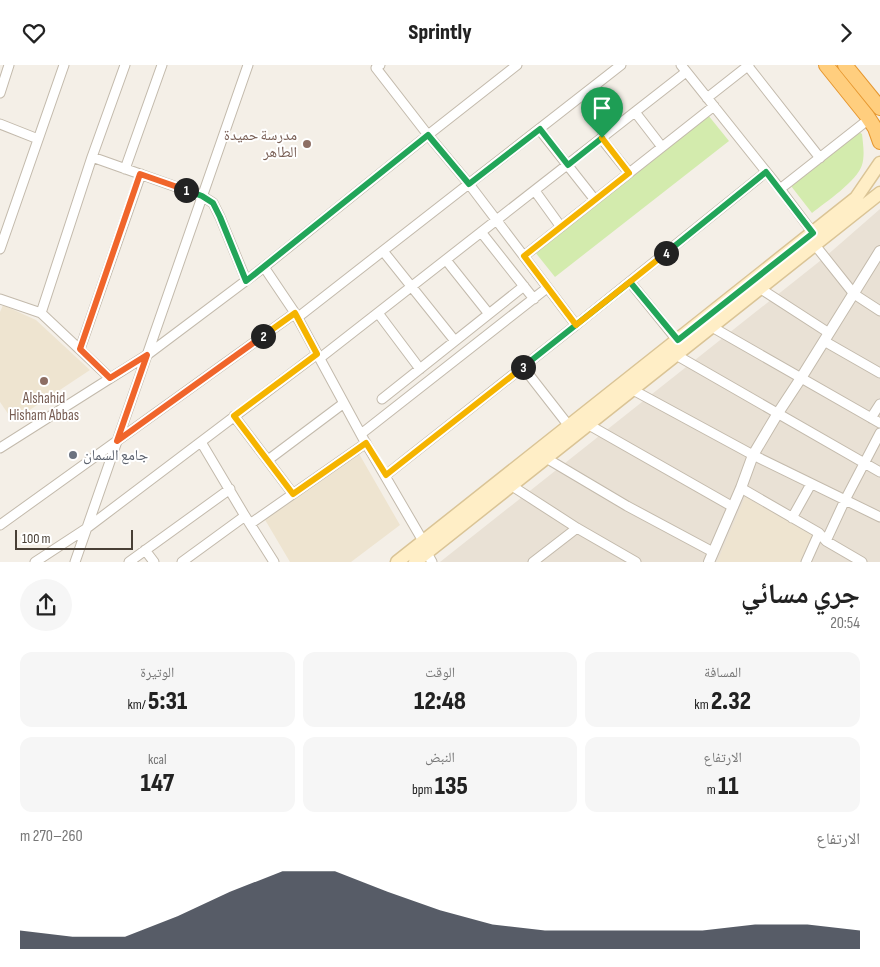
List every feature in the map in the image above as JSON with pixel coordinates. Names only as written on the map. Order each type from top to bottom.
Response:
[{"type":"highway","points":[[826,65],[869,119],[875,128],[880,142]]},
{"type":"highway","points":[[845,65],[880,108]]},
{"type":"main road","points":[[415,562],[761,289],[856,198],[880,163]]},
{"type":"main road","points":[[396,562],[428,552],[569,426],[678,340],[814,239],[880,193]]},
{"type":"street","points":[[0,93],[10,65]]},
{"type":"street","points":[[0,249],[64,65]]},
{"type":"street","points":[[41,313],[92,157],[125,65]]},
{"type":"street","points":[[125,169],[162,65]]},
{"type":"street","points":[[75,562],[248,65]]},
{"type":"street","points":[[0,448],[147,355],[264,267],[517,65]]},
{"type":"street","points":[[0,525],[383,251],[621,65]]},
{"type":"street","points":[[707,98],[748,65],[820,158]]},
{"type":"street","points":[[375,66],[428,135],[469,184],[576,325]]},
{"type":"street","points":[[36,562],[87,527],[234,416],[378,313],[635,112],[683,69],[780,189],[854,294],[880,311]]},
{"type":"street","points":[[524,256],[714,106]]},
{"type":"street","points":[[635,112],[662,147]]},
{"type":"street","points":[[780,189],[869,119]]},
{"type":"street","points":[[0,124],[38,139]]},
{"type":"street","points":[[540,129],[595,200]]},
{"type":"street","points":[[602,138],[629,173]]},
{"type":"street","points":[[92,157],[202,196],[213,203],[246,281]]},
{"type":"street","points":[[386,475],[766,172]]},
{"type":"street","points":[[80,349],[140,174]]},
{"type":"street","points":[[535,191],[561,227]]},
{"type":"street","points":[[481,233],[534,299]]},
{"type":"street","points":[[383,251],[455,341]]},
{"type":"street","points":[[546,458],[711,557],[753,455],[860,282],[878,258]]},
{"type":"street","points":[[446,260],[489,314]]},
{"type":"street","points":[[264,267],[296,315],[428,552]]},
{"type":"street","points":[[630,282],[678,340]]},
{"type":"street","points":[[382,399],[524,286]]},
{"type":"street","points":[[361,434],[547,288]]},
{"type":"street","points":[[761,289],[826,337],[880,373]]},
{"type":"street","points":[[0,299],[41,313],[110,378]]},
{"type":"street","points":[[378,313],[420,369]]},
{"type":"street","points":[[712,327],[880,423]]},
{"type":"street","points":[[676,355],[880,471]]},
{"type":"street","points":[[523,367],[569,426]]},
{"type":"street","points":[[633,390],[753,455],[880,517]]},
{"type":"street","points":[[268,460],[344,403]]},
{"type":"street","points":[[871,418],[880,404]]},
{"type":"street","points":[[234,416],[293,494]]},
{"type":"street","points":[[589,425],[733,507]]},
{"type":"street","points":[[826,541],[880,433]]},
{"type":"street","points":[[201,442],[274,562]]},
{"type":"street","points":[[182,562],[247,520],[293,494],[366,443]]},
{"type":"street","points":[[792,518],[811,484]]},
{"type":"street","points":[[512,486],[636,562]]},
{"type":"street","points":[[741,488],[819,533],[826,541],[862,562]]},
{"type":"street","points":[[129,562],[230,489]]},
{"type":"street","points":[[533,562],[577,527]]},
{"type":"street","points":[[806,562],[819,533]]},
{"type":"street","points":[[145,550],[154,562]]},
{"type":"street","points":[[618,562],[626,556]]},
{"type":"shaded area","points":[[880,209],[880,562],[440,562],[825,257]]},
{"type":"shaded area","points":[[3,305],[36,320],[90,370],[13,421],[0,402],[0,312]]},
{"type":"shaded area","points":[[358,452],[400,525],[351,562],[290,562],[264,518]]},
{"type":"shaded area","points":[[746,495],[814,533],[800,562],[717,562]]},
{"type":"green space","points":[[708,115],[729,141],[555,277],[535,252]]},
{"type":"green space","points":[[859,132],[862,134],[864,153],[859,171],[840,191],[812,213],[791,186]]},
{"type":"place","name":"مدرسة حميدة الطاهر","points":[[307,144]]},
{"type":"place","name":"Alshahid Hisham Abbas","points":[[44,381]]},
{"type":"place","name":"جامع السمان","points":[[73,455]]},
{"type":"route","points":[[602,138],[568,165],[540,129],[469,184],[428,135],[246,281],[213,203],[202,196],[140,174],[80,349],[110,378],[147,355],[117,441],[295,313],[317,354],[234,416],[293,494],[366,443],[386,475],[523,367],[576,325],[630,282],[678,340],[813,233],[766,172],[576,325],[524,256],[629,173],[602,138]]}]
